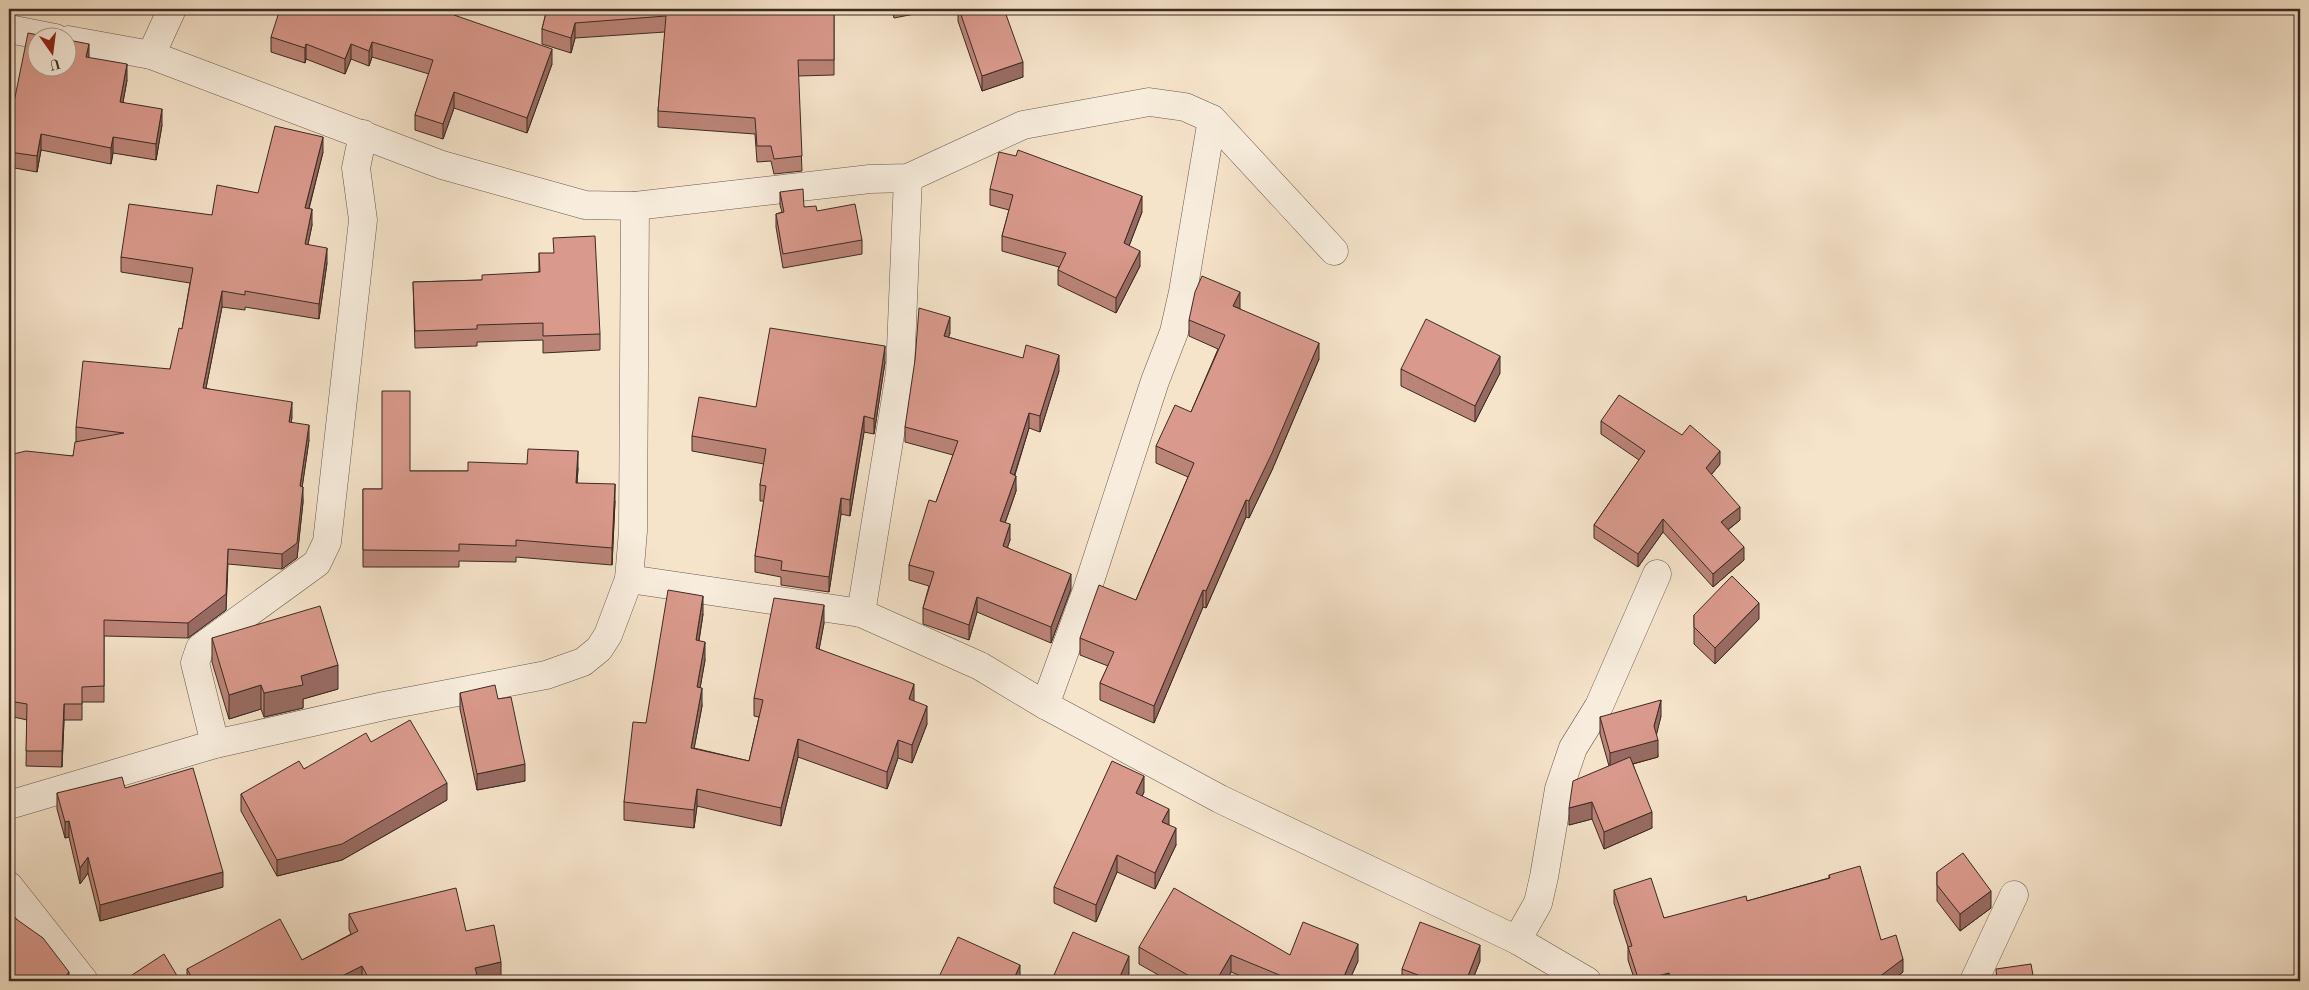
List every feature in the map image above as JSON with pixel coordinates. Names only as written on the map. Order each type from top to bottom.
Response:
[{"type":"street","points":[[151,55],[172,9]]},
{"type":"street","points":[[9,29],[28,33]]},
{"type":"street","points":[[78,42],[151,55],[442,165],[536,193],[585,205],[635,206],[870,179],[908,178],[1023,125],[1149,102],[1185,107],[1212,119],[1334,251]]},
{"type":"street","points":[[1044,706],[1087,590],[1155,381],[1174,332],[1183,292],[1212,119]]},
{"type":"street","points":[[215,744],[195,663],[200,648],[317,563],[327,542],[363,220],[356,168],[363,134]]},
{"type":"street","points":[[861,613],[900,373],[908,178]]},
{"type":"street","points":[[9,805],[215,744],[384,706],[546,676],[583,662],[599,649],[608,635],[629,579],[633,531],[635,206]]},
{"type":"street","points":[[1516,940],[1538,903],[1559,789],[1573,748],[1599,706],[1657,574]]},
{"type":"street","points":[[629,579],[861,613],[980,666],[1044,706],[1220,799],[1516,940],[1588,981]]},
{"type":"street","points":[[9,886],[84,981]]},
{"type":"street","points":[[1974,981],[2014,896]]},
{"type":"building","points":[[280,9],[456,9],[454,15],[552,49],[527,118],[454,92],[443,124],[415,115],[433,60],[372,42],[369,51],[351,44],[345,59],[306,44],[305,48],[271,37]]},
{"type":"building","points":[[547,9],[796,9],[797,14],[834,9],[834,60],[798,60],[802,156],[774,159],[771,146],[757,146],[755,118],[658,111],[666,16],[575,23],[571,38],[542,29]]},
{"type":"building","points":[[959,9],[1004,9],[1023,62],[982,76]]},
{"type":"building","points":[[28,33],[28,78],[78,78],[78,42],[89,44],[86,57],[127,64],[120,102],[162,109],[156,144],[113,137],[111,148],[41,134],[37,156],[9,152],[9,106],[13,107]]},
{"type":"building","points":[[275,126],[323,137],[305,208],[312,209],[305,244],[327,248],[319,304],[245,291],[245,295],[222,291],[203,388],[292,402],[289,422],[309,425],[300,486],[303,487],[297,543],[282,554],[228,549],[226,594],[188,623],[104,620],[104,686],[82,687],[82,704],[64,704],[62,751],[26,751],[27,704],[9,701],[9,455],[26,451],[73,456],[75,442],[124,433],[76,427],[83,361],[170,369],[179,328],[182,329],[193,268],[121,257],[129,204],[212,215],[217,185],[258,193]]},
{"type":"building","points":[[1018,150],[1142,196],[1124,243],[1140,251],[1116,298],[1058,270],[1066,253],[1002,236],[1013,195],[990,189],[999,152],[1016,156]]},
{"type":"building","points":[[803,189],[804,207],[816,206],[817,211],[855,204],[862,240],[783,254],[776,214],[784,212],[780,192]]},
{"type":"building","points":[[595,236],[600,334],[543,336],[543,323],[477,325],[477,329],[415,331],[413,282],[482,280],[482,275],[540,272],[539,253],[554,253],[553,238]]},
{"type":"building","points":[[1202,276],[1240,292],[1233,306],[1319,343],[1272,453],[1249,501],[1246,500],[1206,591],[1203,590],[1154,706],[1100,683],[1114,652],[1080,638],[1099,585],[1136,600],[1194,463],[1156,446],[1175,405],[1191,412],[1225,335],[1189,320],[1195,292]]},
{"type":"building","points":[[919,308],[950,317],[944,336],[1023,358],[1026,345],[1059,355],[1040,416],[1029,413],[1010,473],[1016,476],[1000,521],[1010,524],[1003,546],[1071,574],[1051,627],[977,597],[969,625],[923,608],[934,572],[909,565],[929,500],[936,502],[958,441],[905,427],[915,360]]},
{"type":"building","points":[[1426,319],[1500,356],[1475,406],[1401,369]]},
{"type":"building","points":[[770,328],[885,346],[874,419],[864,416],[850,500],[841,498],[829,577],[781,570],[782,561],[755,556],[766,486],[760,485],[766,449],[692,436],[699,397],[756,407]]},
{"type":"building","points":[[382,391],[410,391],[410,471],[468,471],[468,462],[527,464],[528,449],[578,451],[576,483],[615,484],[612,548],[516,540],[516,546],[459,544],[459,551],[363,550],[363,489],[382,489]]},
{"type":"building","points":[[1619,395],[1682,435],[1690,425],[1720,451],[1706,468],[1740,507],[1721,522],[1744,547],[1713,574],[1663,519],[1638,554],[1594,525],[1645,451],[1601,421]]},
{"type":"building","points":[[1732,576],[1759,603],[1715,648],[1694,627],[1694,615]]},
{"type":"building","points":[[668,590],[703,596],[696,640],[705,642],[697,687],[702,688],[691,748],[749,761],[763,700],[754,698],[774,598],[824,605],[816,648],[914,684],[909,699],[927,706],[912,745],[898,740],[887,772],[798,739],[781,808],[697,789],[694,810],[624,802],[633,722],[646,723]]},
{"type":"building","points":[[320,606],[338,665],[301,676],[303,685],[264,693],[261,685],[229,695],[212,638]]},
{"type":"building","points":[[495,685],[498,699],[511,697],[525,764],[477,774],[460,693]]},
{"type":"building","points":[[1661,700],[1654,726],[1658,740],[1610,753],[1600,717]]},
{"type":"building","points":[[410,720],[447,783],[342,844],[277,860],[241,794],[299,761],[304,769],[366,733],[371,742]]},
{"type":"building","points":[[1630,757],[1652,812],[1604,832],[1592,802],[1569,808],[1573,781]]},
{"type":"building","points":[[1112,761],[1144,776],[1136,793],[1169,809],[1162,822],[1176,828],[1155,873],[1117,855],[1096,905],[1054,887]]},
{"type":"building","points":[[193,768],[223,872],[100,905],[88,857],[80,868],[69,821],[65,822],[57,793],[122,777],[125,788]]},
{"type":"building","points":[[1963,853],[1991,891],[1960,914],[1937,885],[1937,872]]},
{"type":"building","points":[[1860,866],[1881,940],[1896,935],[1903,959],[1875,980],[1671,981],[1669,973],[1639,981],[1628,947],[1632,946],[1614,890],[1651,878],[1664,918],[1746,896],[1747,901],[1830,878],[1829,875]]},
{"type":"building","points":[[456,888],[466,931],[494,925],[501,962],[475,968],[477,975],[451,981],[370,981],[362,966],[332,981],[194,981],[187,969],[280,919],[302,960],[358,931],[349,914]]},
{"type":"building","points":[[1174,888],[1290,955],[1303,922],[1358,944],[1342,981],[1294,981],[1231,955],[1216,981],[1198,981],[1139,947]]},
{"type":"building","points":[[9,914],[43,938],[69,972],[62,981],[9,981]]},
{"type":"building","points":[[1420,922],[1480,945],[1466,981],[1434,981],[1402,969]]},
{"type":"building","points":[[1073,932],[1129,956],[1118,981],[1069,981],[1054,975]]},
{"type":"building","points":[[958,937],[1020,965],[1013,981],[937,981]]},
{"type":"building","points":[[164,954],[179,979],[177,981],[135,981],[132,975]]},
{"type":"building","points":[[2031,964],[2034,981],[1997,981],[1996,969]]}]
